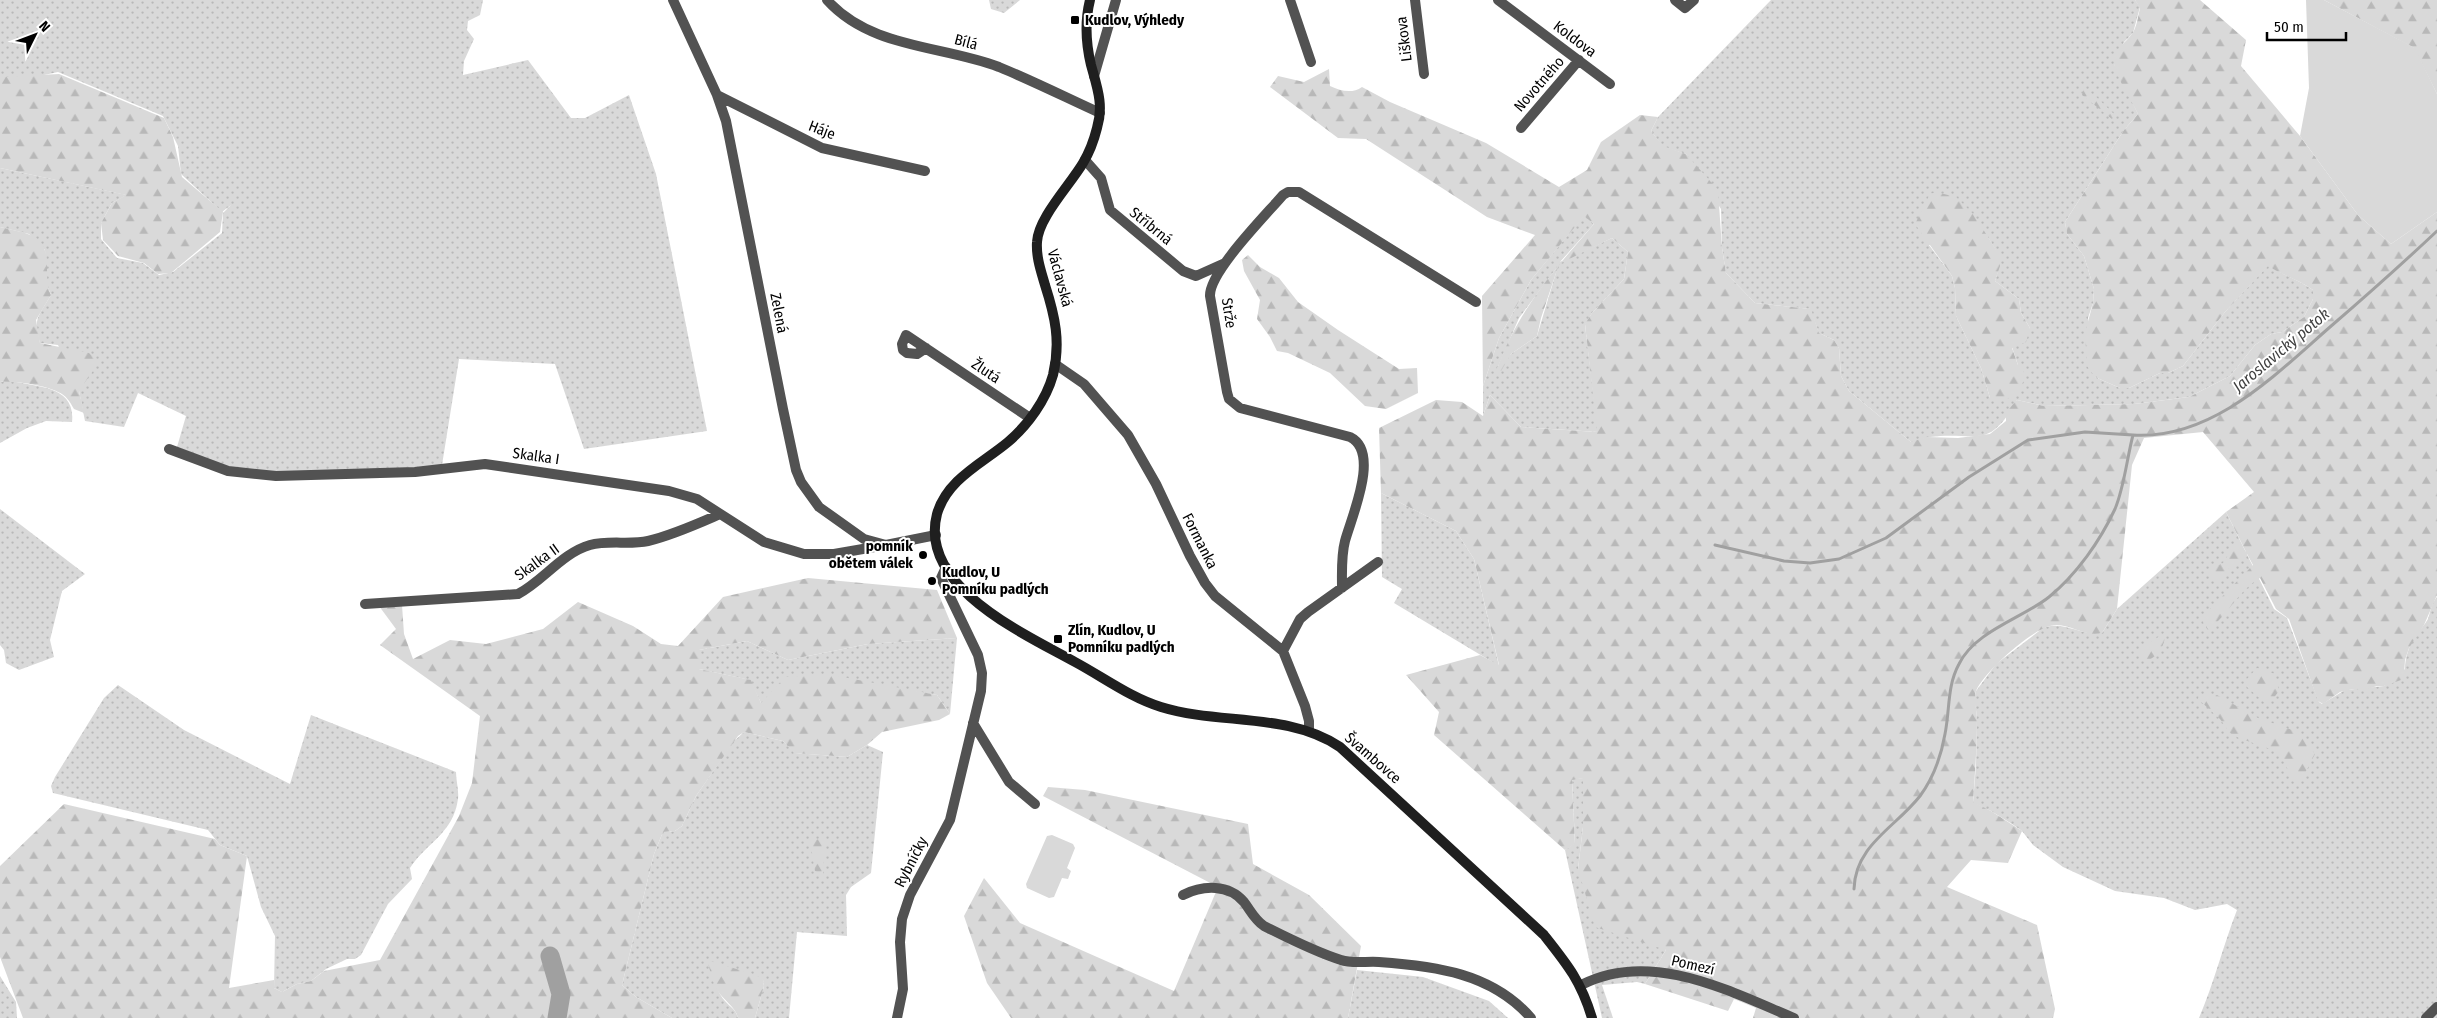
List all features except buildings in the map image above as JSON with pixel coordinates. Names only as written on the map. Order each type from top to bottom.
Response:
[{"type":"street","name":"Zelená","points":[[674,0],[717,95],[726,121],[751,238],[796,470],[807,493],[840,524],[864,540],[886,545],[936,535]]},
{"type":"street","name":"Bílá","points":[[827,0],[847,18],[869,31],[999,67],[1100,113]]},
{"type":"street","name":"Václavská","points":[[936,535],[937,514],[948,492],[966,473],[1009,441],[1030,418],[1046,392],[1055,364],[1058,332],[1038,261],[1037,237],[1044,220],[1085,160],[1100,113],[1099,92],[1089,56],[1087,30],[1090,0]]},
{"type":"street","points":[[1094,76],[1116,0]]},
{"type":"street","points":[[1290,0],[1311,62]]},
{"type":"street","name":"Liškova","points":[[1415,0],[1424,74]]},
{"type":"street","name":"Koldova","points":[[1498,0],[1610,84]]},
{"type":"street","points":[[1675,0],[1685,8],[1694,0]]},
{"type":"street","name":"Novotného","points":[[1521,128],[1579,60]]},
{"type":"street","name":"Háje","points":[[717,95],[822,148],[925,171]]},
{"type":"street","name":"Stříbrná","points":[[1085,160],[1101,178],[1110,210],[1183,271],[1196,276],[1225,262]]},
{"type":"street","name":"Strže","points":[[1342,588],[1345,542],[1361,492],[1361,449],[1358,443],[1350,437],[1240,408],[1229,399],[1210,291],[1225,262],[1283,195],[1288,192],[1300,192],[1476,302]]},
{"type":"street","name":"Žlutá","points":[[926,348],[1030,418]]},
{"type":"street","name":"Formanka","points":[[1055,364],[1084,384],[1128,435],[1156,484],[1190,556],[1210,589],[1234,613],[1283,651]]},
{"type":"street","name":"Skalka I","points":[[169,449],[228,471],[276,476],[415,472],[485,464],[669,491],[697,499],[764,542],[804,554],[834,554],[886,545]]},
{"type":"street","name":"Skalka II","points":[[365,604],[518,594],[530,588],[562,560],[590,545],[647,541],[677,532],[720,514]]},
{"type":"street","name":"Švambovce","points":[[936,535],[946,567],[958,586],[974,601],[1004,622],[1142,700],[1175,711],[1309,731],[1340,747],[1544,935],[1572,969],[1581,984],[1592,1018]]},
{"type":"street","points":[[1309,731],[1310,721],[1283,651],[1300,619],[1378,562]]},
{"type":"street","name":"Rybníčky","points":[[898,1018],[903,989],[900,942],[902,919],[910,895],[950,820],[981,691],[982,672],[971,638],[941,578],[946,567]]},
{"type":"street","points":[[973,722],[1009,782],[1035,804]]},
{"type":"street","points":[[1183,895],[1195,889],[1210,887],[1231,892],[1244,903],[1255,920],[1264,926],[1334,958],[1342,961],[1418,965],[1455,972],[1477,979],[1502,992],[1531,1018]]},
{"type":"street","name":"Pomezí","points":[[1581,984],[1595,977],[1625,971],[1677,975],[1704,981],[1794,1018]]},
{"type":"street","points":[[2426,1018],[2437,1007]]},
{"type":"green space","points":[[0,0],[483,0],[480,15],[468,21],[467,30],[474,39],[464,61],[463,75],[528,60],[571,118],[585,118],[629,95],[656,174],[707,431],[584,449],[555,364],[459,359],[442,465],[419,468],[281,472],[228,467],[177,447],[186,416],[138,393],[124,427],[85,421],[79,391],[58,345],[40,343],[38,335],[38,318],[51,295],[46,282],[45,250],[29,234],[0,227],[0,168],[127,195],[112,203],[101,223],[101,239],[117,258],[143,263],[159,275],[173,272],[222,233],[223,213],[231,205],[222,212],[181,174],[178,146],[163,116],[58,72],[30,78],[0,77]]},
{"type":"green space","points":[[989,0],[1020,0],[1004,13],[991,9]]},
{"type":"green space","points":[[1771,0],[2135,0],[2140,7],[2133,33],[2124,42],[2114,64],[2138,114],[2124,130],[2065,222],[2067,234],[2084,256],[2094,289],[2093,303],[2088,318],[2095,377],[2120,388],[2129,388],[2160,373],[2168,373],[2183,366],[2225,312],[2268,265],[2313,290],[2313,299],[2304,317],[2282,332],[2271,334],[2255,345],[2230,376],[2189,397],[2134,404],[2044,406],[2017,400],[1998,427],[1989,433],[1980,436],[1930,437],[1911,442],[1849,391],[1841,376],[1839,348],[1834,340],[1819,333],[1810,309],[1755,303],[1726,273],[1722,248],[1721,209],[1686,154],[1663,147],[1651,131],[1658,117]],"holes":[[[1987,236],[1999,257],[1999,267],[1995,281],[2019,299],[2021,313],[2030,328],[2012,347],[2018,365],[1990,398],[1981,368],[1956,316],[1955,288],[1952,276],[1929,245]]]},
{"type":"green space","points":[[2135,0],[2200,0],[2246,40],[2241,66],[2300,136],[2358,215],[2391,244],[2437,212],[2437,595],[2424,625],[2409,648],[2405,660],[2404,675],[2401,680],[2384,686],[2340,692],[2323,704],[2318,701],[2289,619],[2276,609],[2260,578],[2246,589],[2208,630],[2203,622],[2207,612],[2253,565],[2247,554],[2231,566],[2216,583],[2209,575],[2211,568],[2223,563],[2237,541],[2246,552],[2226,512],[2254,492],[2203,432],[2144,438],[2132,465],[2117,609],[2102,633],[2088,633],[2057,625],[2041,629],[2008,653],[1988,674],[1975,694],[1977,728],[1973,802],[2022,831],[2008,863],[1971,860],[1947,887],[2037,925],[2055,1009],[2053,1018],[1753,1018],[1756,1008],[1734,999],[1728,1011],[1645,984],[1666,950],[1595,927],[1578,869],[1583,827],[1583,778],[1572,780],[1575,844],[1565,850],[1434,735],[1439,712],[1406,675],[1480,655],[1499,665],[1474,559],[1456,531],[1381,493],[1379,428],[1436,400],[1462,402],[1483,416],[1490,395],[1521,427],[1597,432],[1585,324],[1592,313],[1624,279],[1628,252],[1612,238],[1560,263],[1594,224],[1584,216],[1531,280],[1499,338],[1483,386],[1482,296],[1535,235],[1487,217],[1366,139],[1338,138],[1270,87],[1278,76],[1304,82],[1329,69],[1330,86],[1346,91],[1362,87],[1390,102],[1486,143],[1559,187],[1587,170],[1601,142],[1640,115],[1658,117],[1651,131],[1663,146],[1686,154],[1718,190],[1722,248],[1726,273],[1755,303],[1811,309],[1819,333],[1834,340],[1839,348],[1841,376],[1849,391],[1911,442],[1927,437],[1958,438],[1990,434],[2006,421],[2006,412],[2017,400],[2044,406],[2134,404],[2189,397],[2230,376],[2255,345],[2271,334],[2282,332],[2304,317],[2313,299],[2313,290],[2268,266],[2225,312],[2183,366],[2168,373],[2160,373],[2129,388],[2120,388],[2095,377],[2087,366],[2085,333],[2093,303],[2094,289],[2084,256],[2067,234],[2065,222],[2124,130],[2138,114],[2114,64],[2117,51],[2132,34],[2136,25],[2140,8]]},
{"type":"green space","points":[[2306,0],[2324,0],[2415,48],[2437,94],[2437,212],[2391,244],[2358,215],[2300,136],[2309,88]]},
{"type":"green space","points":[[2324,0],[2437,0],[2437,94],[2414,48]]},
{"type":"green space","points":[[59,74],[164,118],[173,137],[182,177],[223,212],[220,232],[171,273],[158,274],[144,263],[118,256],[103,240],[101,223],[112,203],[126,195],[0,168],[0,77]]},
{"type":"green space","points":[[2084,89],[2094,95],[2115,115],[2112,119],[2082,95]]},
{"type":"green space","points":[[1936,192],[1956,197],[1974,215],[2000,256],[2000,266],[1995,281],[2019,299],[2021,313],[2030,328],[2026,342],[2012,348],[2018,365],[2026,375],[2020,389],[2005,401],[1990,398],[1981,368],[1956,316],[1955,288],[1952,276],[1915,224],[1930,194]]},
{"type":"green space","points":[[1584,215],[1594,224],[1560,262],[1612,238],[1628,252],[1624,279],[1592,313],[1585,325],[1598,432],[1521,427],[1490,395],[1483,416],[1483,386],[1499,338],[1531,280]],"holes":[[[1558,266],[1537,336],[1511,354],[1497,369],[1519,318]]]},
{"type":"green space","points":[[0,227],[19,231],[34,237],[40,241],[44,248],[51,295],[36,320],[40,343],[89,353],[99,362],[79,391],[84,413],[74,409],[61,393],[45,387],[0,382]]},
{"type":"green space","points":[[1248,255],[1260,267],[1279,278],[1298,302],[1338,330],[1399,369],[1417,368],[1418,393],[1386,409],[1365,406],[1330,373],[1288,353],[1277,351],[1257,319],[1260,300],[1244,271],[1242,260]]},
{"type":"green space","points":[[1558,266],[1537,336],[1511,354],[1501,371],[1497,369],[1515,328],[1526,309]]},
{"type":"green space","points":[[11,381],[43,387],[62,395],[68,401],[72,410],[72,422],[46,421],[27,428],[0,443],[0,382]]},
{"type":"green space","points":[[1381,493],[1456,531],[1474,559],[1499,666],[1394,603],[1402,589],[1382,577]]},
{"type":"green space","points":[[0,509],[85,574],[62,591],[50,640],[54,657],[19,670],[6,663],[4,650],[0,645]]},
{"type":"green space","points":[[2226,512],[2274,609],[2287,618],[2319,702],[2322,704],[2345,690],[2384,686],[2405,669],[2411,643],[2428,619],[2432,605],[2437,597],[2437,1018],[2199,1018],[2237,910],[2227,904],[2195,910],[2164,898],[2115,891],[2063,867],[2033,845],[2022,831],[1991,811],[1973,803],[1977,715],[1974,700],[1976,691],[1996,664],[2043,628],[2058,626],[2086,632],[2102,633],[2117,609]]},
{"type":"green space","points":[[808,578],[937,590],[957,638],[868,644],[788,660],[747,641],[699,650],[699,669],[751,680],[761,703],[785,677],[827,674],[937,695],[950,714],[939,720],[882,732],[867,745],[847,757],[794,753],[783,741],[744,732],[738,736],[696,796],[682,826],[675,831],[663,832],[654,854],[622,985],[636,997],[672,1018],[23,1018],[0,957],[0,866],[64,804],[215,839],[220,845],[247,856],[229,988],[274,980],[274,988],[282,992],[297,984],[311,981],[324,971],[380,960],[459,816],[472,783],[480,716],[380,645],[396,629],[379,606],[402,605],[404,634],[413,659],[450,640],[486,644],[543,629],[578,602],[633,626],[661,644],[678,646],[723,597]]},
{"type":"green space","points":[[2166,632],[2163,646],[2155,656],[2147,661],[2140,657],[2140,649]]},
{"type":"green space","points":[[957,638],[950,714],[937,695],[892,688],[761,703],[750,680],[699,669],[699,650],[747,641],[788,660],[868,644]]},
{"type":"green space","points":[[2257,668],[2275,674],[2279,691],[2272,700],[2265,703],[2247,687],[2246,680]]},
{"type":"green space","points":[[118,685],[184,730],[290,784],[311,715],[456,772],[458,799],[451,821],[410,868],[412,879],[388,904],[361,955],[326,969],[311,981],[297,984],[282,992],[274,988],[275,936],[261,907],[247,856],[220,845],[208,830],[53,793],[51,786],[55,777],[104,698]]},
{"type":"green space","points":[[2199,695],[2217,695],[2258,718],[2298,732],[2315,754],[2303,777],[2294,782],[2283,760],[2273,750],[2230,733],[2220,719],[2198,699]]},
{"type":"green space","points":[[744,732],[783,741],[795,753],[847,757],[867,745],[883,752],[871,873],[851,887],[846,895],[847,936],[797,932],[789,1018],[755,1018],[764,986],[763,980],[712,974],[720,995],[734,1010],[738,1018],[672,1018],[636,997],[622,985],[654,854],[663,832],[675,831],[682,826],[696,796],[733,742]]},
{"type":"green space","points":[[1583,778],[1583,827],[1578,869],[1666,950],[1645,984],[1637,982],[1602,985],[1613,1018],[1602,1018],[1565,850],[1575,843],[1572,779]]},
{"type":"green space","points":[[1048,787],[1085,790],[1248,824],[1253,864],[1309,895],[1361,946],[1348,1018],[1011,1018],[987,983],[964,916],[984,878],[1020,923],[1174,991],[1218,887],[1043,796]]},
{"type":"green space","points":[[1052,835],[1073,844],[1075,848],[1067,868],[1071,871],[1068,879],[1062,878],[1054,897],[1049,898],[1027,888],[1026,884],[1047,836]]},
{"type":"green space","points":[[825,840],[823,875],[815,871],[810,841]]},
{"type":"green space","points":[[707,960],[756,975],[763,980],[764,986],[755,1018],[738,1018],[735,1010],[717,990]]},
{"type":"green space","points":[[1357,970],[1423,977],[1489,1001],[1508,1018],[1348,1018]]},
{"type":"green space","points":[[0,976],[16,1002],[17,1018],[0,1018]]},
{"type":"waterway","name":"Jaroslavický potok","points":[[1854,889],[1856,874],[1861,860],[1869,848],[1920,796],[1933,774],[1939,759],[1947,725],[1952,681],[1959,664],[1966,653],[1988,634],[2049,597],[2069,578],[2087,556],[2115,509],[2133,435],[2162,434],[2189,427],[2216,416],[2240,401],[2287,365],[2437,231]]},
{"type":"waterway","points":[[1715,545],[1784,561],[1810,563],[1839,559],[1886,538],[1969,477],[2028,440],[2085,432],[2133,435]]},
{"type":"waterway","points":[[550,956],[561,994],[557,1018]]},
{"type":"place","name":"Kudlov, Výhledy","points":[[1075,20]]},
{"type":"place","name":"pomník obětem válek","points":[[923,555]]},
{"type":"place","name":"Kudlov, U Pomníku padlých","points":[[932,581]]},
{"type":"place","name":"Zlín, Kudlov, U Pomníku padlých","points":[[1058,639]]}]
